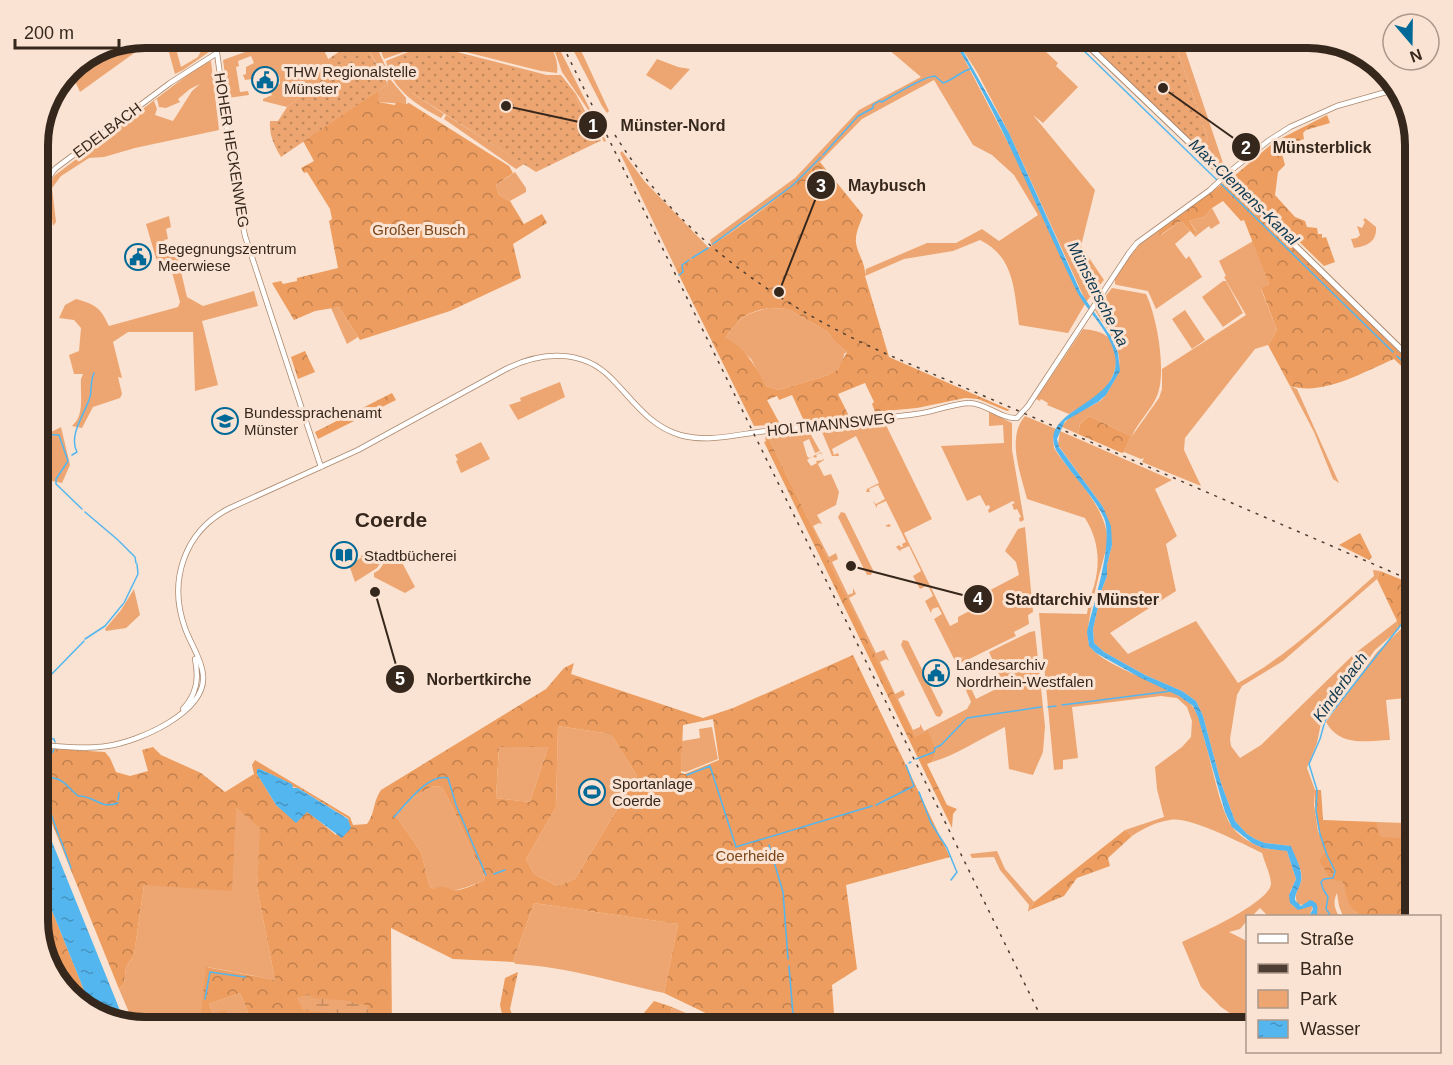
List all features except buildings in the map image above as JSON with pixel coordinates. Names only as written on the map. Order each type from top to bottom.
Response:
[{"type":"main road","points":[[1090,48],[1221,180],[1405,353]]},
{"type":"street","name":"HOHER HECKENWEG","points":[[216,48],[245,236],[321,467]]},
{"type":"street","name":"EDELBACH","points":[[48,183],[52,172],[170,83],[217,53]]},
{"type":"street","points":[[1221,180],[1268,141],[1290,127],[1337,105],[1389,91]]},
{"type":"street","name":"HOLTMANNSWEG","points":[[48,745],[108,746],[147,734],[178,716],[193,703],[202,687],[203,672],[180,615],[177,593],[181,564],[193,540],[205,525],[223,512],[358,450],[510,366],[550,355],[575,358],[597,367],[610,377],[648,418],[673,432],[698,438],[913,414],[968,403],[1014,418],[1018,417],[1028,406],[1133,247],[1221,180]]},
{"type":"green space","points":[[141,48],[80,92],[74,79],[96,61],[114,53]]},
{"type":"green space","points":[[168,48],[176,48],[181,67],[198,57],[202,48],[209,48],[209,52],[175,74]]},
{"type":"green space","points":[[256,48],[323,48],[334,71],[287,107],[263,101],[272,95],[268,85],[280,84],[279,75],[245,80],[243,75],[246,74],[246,67],[254,63],[251,56],[238,61],[239,66],[236,67],[240,92],[248,91],[249,95],[228,98],[223,60]]},
{"type":"green space","points":[[344,48],[367,48],[388,84],[281,157],[272,140],[270,121],[278,121],[287,107],[333,71],[327,60]]},
{"type":"green space","points":[[367,48],[377,48],[390,76],[386,79]]},
{"type":"green space","points":[[379,48],[416,48],[384,59]]},
{"type":"green space","points":[[418,48],[442,48],[547,75],[561,75],[576,94],[601,141],[598,142],[576,98],[412,93],[444,114],[441,118],[407,96],[394,80],[386,61]]},
{"type":"green space","points":[[450,48],[552,48],[557,73]]},
{"type":"green space","points":[[554,48],[559,48],[606,141],[604,142],[591,114],[562,72]]},
{"type":"green space","points":[[572,48],[580,48],[609,111],[607,113]]},
{"type":"green space","points":[[887,48],[958,48],[1019,164],[1073,283],[1085,304],[1068,333],[1019,325],[1014,288],[1006,265],[992,247],[980,240],[953,251],[904,259],[865,276],[866,269],[927,243],[956,243],[982,229],[999,241],[1038,215],[1014,175],[992,155],[973,145],[934,80],[862,119],[797,184],[712,246],[710,240],[795,178],[859,110],[921,77]]},
{"type":"green space","points":[[961,48],[994,48],[995,51],[995,48],[1042,48],[1058,63],[1056,66],[1078,87],[1043,123],[1033,115],[1095,190],[1081,246],[1104,280],[1086,302],[1009,133],[977,72]]},
{"type":"green space","points":[[1093,48],[1176,48],[1208,139],[1200,151]]},
{"type":"green space","points":[[1176,48],[1184,48],[1224,166],[1200,151],[1208,139]]},
{"type":"green space","points":[[419,49],[434,49],[563,81],[576,98],[598,142],[536,172],[412,93],[396,59]]},
{"type":"green space","points":[[657,59],[690,69],[671,90],[646,75]]},
{"type":"green space","points":[[211,61],[219,130],[104,157],[89,158],[61,176],[52,188],[56,222],[53,226],[48,188],[54,176],[202,64]],"holes":[[[200,84],[192,91],[173,121],[155,115],[157,109],[154,101],[157,99],[159,107],[166,108],[180,102],[178,99]]]},
{"type":"green space","points":[[390,79],[406,98],[406,104],[377,102],[379,90],[388,84],[387,81]]},
{"type":"green space","name":"Großer Busch","points":[[379,90],[378,102],[395,105],[396,102],[409,103],[509,166],[513,173],[496,185],[499,195],[510,201],[524,224],[542,214],[547,223],[513,244],[521,278],[450,311],[360,340],[339,307],[315,311],[294,320],[272,283],[281,281],[283,284],[297,281],[297,278],[338,268],[329,221],[332,219],[330,209],[307,172],[304,173],[301,168],[314,161],[303,141]]},
{"type":"green space","points":[[446,115],[524,164],[516,169],[444,119]]},
{"type":"green space","points":[[1327,115],[1330,123],[1306,130],[1303,133],[1304,139],[1280,147],[1285,165],[1278,172],[1275,195],[1295,217],[1305,221],[1307,227],[1317,228],[1322,238],[1326,237],[1335,262],[1324,266],[1233,177],[1274,142]]},
{"type":"green space","points":[[622,151],[645,182],[709,248],[676,269],[620,153]]},
{"type":"green space","points":[[820,162],[863,215],[856,243],[889,357],[1010,410],[1007,411],[978,399],[965,398],[917,408],[875,412],[872,404],[874,402],[865,383],[838,394],[849,416],[804,421],[792,395],[779,400],[777,396],[767,400],[780,424],[754,426],[676,269],[751,219]],"holes":[[[769,308],[788,309],[828,332],[834,341],[847,352],[838,369],[828,375],[779,390],[766,386],[749,358],[726,337],[748,314]]]},
{"type":"green space","points":[[515,172],[526,188],[526,192],[510,201],[499,195],[496,185]]},
{"type":"green space","points":[[1226,181],[1405,358],[1405,369],[1394,359],[1330,385],[1316,388],[1290,386],[1268,345],[1277,330],[1261,288],[1269,284],[1244,220],[1241,221],[1223,201],[1204,217],[1189,221],[1196,232],[1193,234],[1181,221],[1160,235],[1157,232]]},
{"type":"green space","points":[[1212,208],[1220,223],[1211,229],[1209,226],[1195,237],[1193,234],[1196,231],[1189,221],[1204,217]]},
{"type":"green space","points":[[169,216],[171,227],[166,229],[168,239],[164,240],[169,257],[177,255],[187,297],[203,306],[254,291],[258,306],[202,321],[218,385],[195,391],[193,332],[128,332],[113,342],[122,378],[118,377],[122,394],[120,398],[93,407],[82,428],[72,426],[79,416],[83,374],[74,374],[69,355],[79,351],[81,328],[74,320],[59,318],[65,305],[76,299],[93,305],[100,311],[109,326],[178,307],[180,302],[172,272],[160,272],[146,224]]},
{"type":"green space","points":[[1365,218],[1376,227],[1375,236],[1367,244],[1354,248],[1351,239],[1360,235],[1357,226],[1362,228]]},
{"type":"green space","points":[[1181,221],[1190,231],[1175,244],[1186,259],[1189,256],[1202,277],[1156,309],[1148,291],[1117,285],[1115,279],[1136,247],[1157,232],[1161,235]]},
{"type":"green space","points":[[1253,241],[1269,284],[1261,289],[1277,330],[1268,345],[1255,349],[1185,438],[1184,450],[1201,486],[1142,462],[1144,458],[1141,459],[1124,452],[1131,436],[1089,416],[1080,424],[1078,434],[1062,427],[1069,418],[1102,399],[1117,375],[1119,356],[1116,347],[1095,310],[1112,288],[1146,294],[1154,316],[1161,359],[1160,386],[1157,396],[1132,436],[1159,398],[1162,389],[1162,369],[1246,315],[1224,277],[1226,276],[1219,261]]},
{"type":"green space","points":[[1226,281],[1243,313],[1223,327],[1202,297]]},
{"type":"green space","points":[[339,307],[358,337],[347,344],[331,308]]},
{"type":"green space","points":[[769,308],[788,309],[828,332],[834,341],[847,352],[838,369],[828,375],[779,390],[766,386],[751,359],[726,337],[743,317]]},
{"type":"green space","points":[[1185,310],[1205,340],[1192,349],[1172,319]]},
{"type":"green space","points":[[1083,329],[1100,332],[1109,338],[1116,351],[1116,365],[1104,390],[1069,414],[1047,405],[1048,403],[1041,399],[1040,401],[1036,399]]},
{"type":"green space","points":[[305,351],[315,372],[298,379],[291,357]]},
{"type":"green space","points":[[560,382],[565,397],[518,420],[509,405],[521,401],[520,398]]},
{"type":"green space","points":[[1290,386],[1297,389],[1339,483],[1333,479],[1314,432]]},
{"type":"green space","points":[[392,393],[396,400],[318,439],[315,432]]},
{"type":"green space","points":[[989,412],[1012,423],[1012,450],[1024,520],[1020,522],[1021,517],[1017,509],[1014,510],[1013,501],[989,513],[989,505],[986,506],[980,495],[967,501],[941,446],[1004,443],[1003,425],[989,426]]},
{"type":"green space","points":[[1025,416],[1056,429],[1053,439],[1054,448],[1089,494],[1103,519],[1107,532],[1107,546],[1091,612],[1089,644],[1107,661],[1172,692],[1185,699],[1193,707],[1200,724],[1223,807],[1231,825],[1241,836],[1255,845],[1287,851],[1296,879],[1290,892],[1290,903],[1298,910],[1309,905],[1313,907],[1309,915],[1267,915],[1260,908],[1253,915],[1246,915],[1246,922],[1240,929],[1229,932],[1246,940],[1246,1017],[1235,1017],[1221,1007],[1201,987],[1182,942],[1246,909],[1267,892],[1271,880],[1262,853],[1216,832],[1179,820],[1155,824],[1132,836],[1125,830],[1164,817],[1157,789],[1155,767],[1182,747],[1191,737],[1192,721],[1187,707],[1177,698],[1161,696],[1072,707],[1078,758],[1063,760],[1063,769],[1054,770],[1039,613],[1087,614],[1098,559],[1093,534],[1085,518],[1027,499],[1017,456],[1016,435]]},
{"type":"green space","points":[[1089,416],[1131,436],[1124,452],[1078,434],[1080,424]]},
{"type":"green space","points":[[884,421],[932,519],[904,533],[950,626],[958,622],[958,617],[983,604],[979,596],[1019,575],[1016,562],[1005,551],[1018,529],[1025,527],[1033,612],[1028,615],[1029,624],[1014,632],[1016,636],[959,664],[957,661],[965,656],[955,661],[934,619],[942,614],[938,607],[932,609],[931,613],[925,601],[933,596],[928,585],[920,589],[913,576],[921,571],[909,546],[900,550],[901,552],[896,547],[899,545],[903,547],[902,544],[906,542],[886,501],[877,505],[877,508],[873,501],[876,504],[885,499],[878,485],[869,489],[870,492],[866,492],[867,489],[879,483],[856,436],[832,449],[834,455],[838,453],[839,456],[832,456],[822,432],[824,433],[823,430],[827,428]]},
{"type":"green space","points":[[61,427],[70,465],[62,483],[48,480],[48,432]]},
{"type":"green space","points":[[805,430],[810,433],[820,451],[815,453],[809,439],[803,442],[807,456],[809,458],[813,456],[807,460],[811,466],[823,458],[824,460],[818,464],[824,476],[831,474],[839,492],[836,505],[817,515],[822,524],[813,526],[829,557],[836,553],[838,559],[832,562],[848,595],[853,593],[853,588],[856,594],[849,598],[876,653],[884,650],[889,661],[886,659],[880,662],[895,694],[903,690],[905,695],[898,699],[913,730],[920,727],[920,724],[924,731],[967,709],[971,702],[965,688],[970,686],[976,699],[1004,685],[989,652],[1035,631],[1045,726],[1043,752],[1033,775],[1009,769],[1005,727],[960,751],[932,762],[937,750],[928,732],[915,738],[768,437],[769,434]]},
{"type":"green space","points":[[1060,431],[1172,480],[1155,489],[1177,536],[1166,544],[1176,591],[1110,633],[1128,654],[1196,621],[1238,683],[1292,647],[1374,576],[1373,570],[1380,571],[1377,579],[1283,661],[1242,686],[1237,695],[1230,739],[1231,746],[1240,758],[1261,745],[1353,655],[1397,621],[1398,630],[1375,650],[1321,723],[1317,743],[1307,768],[1315,790],[1314,804],[1318,831],[1352,908],[1355,912],[1366,915],[1343,915],[1337,893],[1335,905],[1338,915],[1316,915],[1309,901],[1303,905],[1298,904],[1296,895],[1302,877],[1290,846],[1265,843],[1255,839],[1235,821],[1221,783],[1203,716],[1196,701],[1182,691],[1145,675],[1104,652],[1094,643],[1093,629],[1107,576],[1112,545],[1103,507],[1058,445]]},
{"type":"green space","points":[[765,437],[768,437],[915,737],[928,731],[937,750],[932,762],[927,764],[947,805],[957,809],[953,814],[952,828],[764,442]]},
{"type":"green space","points":[[481,442],[490,459],[461,473],[455,455]]},
{"type":"green space","points":[[841,512],[845,513],[873,570],[871,575],[867,575],[838,517]]},
{"type":"green space","points":[[1360,533],[1372,557],[1369,560],[1339,545]]},
{"type":"green space","points":[[371,548],[383,559],[377,568],[355,582],[349,565]]},
{"type":"green space","points":[[397,553],[415,587],[405,593],[374,577],[374,573],[386,560]]},
{"type":"green space","points":[[1380,571],[1405,581],[1405,620],[1398,630],[1397,621],[1377,579]]},
{"type":"green space","points":[[134,589],[140,615],[126,628],[106,631],[105,629],[121,610]]},
{"type":"green space","points":[[1405,623],[1405,698],[1386,700],[1390,740],[1354,741],[1339,736],[1326,722],[1377,652]]},
{"type":"green space","points":[[903,640],[908,641],[943,712],[940,717],[936,716],[901,645]]},
{"type":"green space","name":"Coerheide","points":[[853,655],[950,857],[846,885],[857,969],[832,985],[834,1014],[789,1017],[714,1017],[664,993],[678,924],[534,903],[513,962],[453,959],[391,928],[392,1017],[250,1017],[240,993],[209,1004],[213,1014],[225,1010],[227,1017],[200,1017],[206,967],[275,980],[257,888],[260,828],[236,808],[232,891],[144,885],[134,955],[126,967],[124,984],[119,989],[48,813],[48,749],[105,752],[116,772],[130,776],[148,771],[142,750],[153,747],[161,755],[201,773],[225,792],[254,774],[252,765],[255,760],[350,817],[353,825],[367,824],[381,790],[546,689],[564,668],[574,663],[571,674],[703,718],[733,708]],"holes":[[[713,719],[719,760],[685,774],[681,773],[683,725]],[[558,726],[611,734],[637,776],[575,879],[557,886],[534,874],[526,859],[556,807]],[[499,747],[548,747],[530,802],[496,798]],[[257,769],[291,784],[349,819],[336,835],[307,811],[296,822],[276,805],[257,774]],[[433,786],[442,787],[485,877],[483,881],[458,890],[430,887],[421,852],[396,816],[412,798]]]},
{"type":"green space","name":"Sportanlage Coerde","points":[[558,726],[611,734],[637,776],[575,879],[557,886],[534,874],[526,859],[556,807]]},
{"type":"green space","points":[[712,727],[718,759],[686,772],[681,771],[682,741],[700,738],[699,729]]},
{"type":"green space","points":[[499,747],[548,747],[530,802],[496,798]]},
{"type":"green space","points":[[433,786],[442,787],[448,798],[485,877],[483,881],[449,891],[430,887],[421,852],[396,816],[412,798]]},
{"type":"green space","points":[[1315,790],[1321,790],[1323,820],[1377,822],[1380,837],[1405,838],[1405,915],[1363,915],[1352,909],[1342,881],[1331,880],[1319,860],[1325,853],[1315,806]]},
{"type":"green space","points":[[236,808],[261,828],[257,888],[275,980],[207,967],[200,1017],[130,1015],[119,989],[124,984],[126,967],[134,955],[144,885]]},
{"type":"green space","points":[[1377,822],[1405,824],[1405,840],[1404,838],[1379,838]]},
{"type":"green space","points":[[1125,830],[1132,836],[1108,858],[1110,866],[1077,878],[1064,896],[1030,910],[1034,902]]},
{"type":"green space","points":[[997,851],[1005,869],[1034,902],[1028,912],[1029,905],[1000,870],[994,857],[972,858],[970,854]]},
{"type":"green space","points":[[48,901],[87,998],[76,989],[58,963],[51,945]]},
{"type":"green space","points":[[534,903],[678,924],[664,993],[572,972],[513,962]]},
{"type":"green space","points":[[518,972],[510,1009],[513,1017],[503,1017],[500,1005],[505,978]]},
{"type":"green space","points":[[240,993],[250,1017],[215,1017],[209,1004]]},
{"type":"green space","points":[[308,994],[313,998],[351,1001],[367,1005],[369,1012],[361,1016],[303,1010],[297,998]]},
{"type":"green space","points":[[654,1001],[672,1007],[670,1017],[640,1017]]},
{"type":"green space","points":[[672,1007],[695,1017],[670,1017]]},
{"type":"water","points":[[957,48],[961,48],[1009,133],[1081,293],[1112,338],[1118,353],[1120,371],[1106,395],[1065,421],[1057,439],[1059,447],[1103,507],[1111,526],[1112,545],[1107,576],[1093,629],[1094,643],[1104,652],[1145,675],[1182,691],[1196,701],[1203,716],[1221,783],[1235,821],[1255,839],[1265,843],[1291,846],[1300,868],[1301,877],[1295,900],[1301,906],[1310,900],[1315,903],[1317,915],[1310,915],[1312,906],[1298,910],[1290,903],[1289,895],[1296,879],[1287,851],[1263,848],[1252,843],[1232,827],[1225,812],[1193,706],[1179,696],[1096,653],[1089,646],[1087,632],[1105,558],[1106,529],[1100,510],[1056,450],[1053,436],[1058,425],[1107,385],[1114,372],[1115,356],[1103,329],[1076,290],[1019,166]]},
{"type":"water","points":[[257,769],[292,784],[293,788],[298,788],[348,819],[351,828],[342,838],[307,812],[296,823],[276,805],[257,774]]},
{"type":"water","points":[[48,832],[121,1014],[96,1004],[87,998],[48,901]]},
{"type":"waterway","name":"Max-Clemens-Kanal","points":[[1081,48],[1217,180]]},
{"type":"waterway","points":[[823,155],[858,116],[873,108],[873,105],[879,101],[882,102],[931,77],[935,76],[943,83],[970,69]]},
{"type":"waterway","points":[[713,244],[793,185],[821,157]]},
{"type":"waterway","name":"Max-Clemens-Kanal","points":[[1220,183],[1393,352]]},
{"type":"waterway","points":[[692,258],[708,248]]},
{"type":"waterway","points":[[679,275],[683,272],[682,265],[689,260]]},
{"type":"waterway","name":"Max-Clemens-Kanal","points":[[1397,356],[1405,364]]},
{"type":"waterway","points":[[72,455],[77,452],[76,432],[90,397],[94,373]]},
{"type":"waterway","name":"EDELBACH","points":[[48,434],[59,435],[68,461],[56,479],[56,484],[82,509]]},
{"type":"waterway","name":"EDELBACH","points":[[85,512],[118,540]]},
{"type":"waterway","name":"EDELBACH","points":[[119,541],[135,557],[136,563]]},
{"type":"waterway","name":"EDELBACH","points":[[124,603],[138,574],[137,564]]},
{"type":"waterway","name":"EDELBACH","points":[[85,639],[105,626],[123,604]]},
{"type":"waterway","name":"Kinderbach","points":[[1330,915],[1326,909],[1328,897],[1321,882],[1324,879],[1333,878],[1335,871],[1320,834],[1316,811],[1317,790],[1309,764],[1325,721],[1405,620]]},
{"type":"waterway","name":"EDELBACH","points":[[48,678],[84,641]]},
{"type":"waterway","points":[[1062,705],[1171,691]]},
{"type":"waterway","points":[[1048,707],[1056,706]]},
{"type":"waterway","points":[[916,759],[934,752],[935,748],[941,745],[967,718],[1041,707]]},
{"type":"waterway","name":"EDELBACH","points":[[48,738],[54,739],[55,742]]},
{"type":"waterway","name":"EDELBACH","points":[[48,753],[53,752],[54,749]]},
{"type":"waterway","points":[[876,805],[914,786],[906,765]]},
{"type":"waterway","points":[[687,775],[710,766],[736,847],[872,806]]},
{"type":"waterway","points":[[48,778],[60,780],[78,796],[84,796],[106,805],[118,803]]},
{"type":"waterway","points":[[394,817],[425,785],[433,780],[448,778],[456,805],[486,875]]},
{"type":"waterway","points":[[919,792],[931,823],[947,848],[957,872],[951,880]]},
{"type":"waterway","points":[[118,800],[119,793]]},
{"type":"waterway","name":"EDELBACH","points":[[48,805],[59,836]]},
{"type":"waterway","name":"EDELBACH","points":[[60,838],[71,868]]},
{"type":"waterway","points":[[769,845],[783,892],[788,959]]},
{"type":"waterway","points":[[494,874],[505,870]]},
{"type":"waterway","points":[[789,966],[793,1017]]},
{"type":"waterway","points":[[205,999],[210,972],[245,977]]},
{"type":"railway","points":[[564,48],[1041,1017]]},
{"type":"railway","points":[[615,135],[668,205],[699,235],[732,263],[804,312],[882,352],[1405,578]]},
{"type":"place","name":"THW Regionalstelle Münster","points":[[265,80]]},
{"type":"place","name":"Münsterblick","points":[[1163,88]]},
{"type":"place","name":"Münster-Nord","points":[[506,106]]},
{"type":"place","name":"Begegnungszentrum Meerwiese","points":[[138,257]]},
{"type":"place","name":"Maybusch","points":[[779,292]]},
{"type":"place","name":"Bundessprachenamt Münster","points":[[225,421]]},
{"type":"place","name":"Stadtbücherei","points":[[344,555]]},
{"type":"place","name":"Stadtarchiv Münster","points":[[851,566]]},
{"type":"place","name":"Norbertkirche","points":[[375,592]]},
{"type":"place","name":"Landesarchiv Nordrhein-Westfalen","points":[[936,673]]},
{"type":"place","name":"Sportanlage Coerde","points":[[592,792]]},
{"type":"district","name":"Coerde","points":[[391,519]]},
{"type":"water label","name":"Münstersche Aa","points":[[1098,294]]}]
